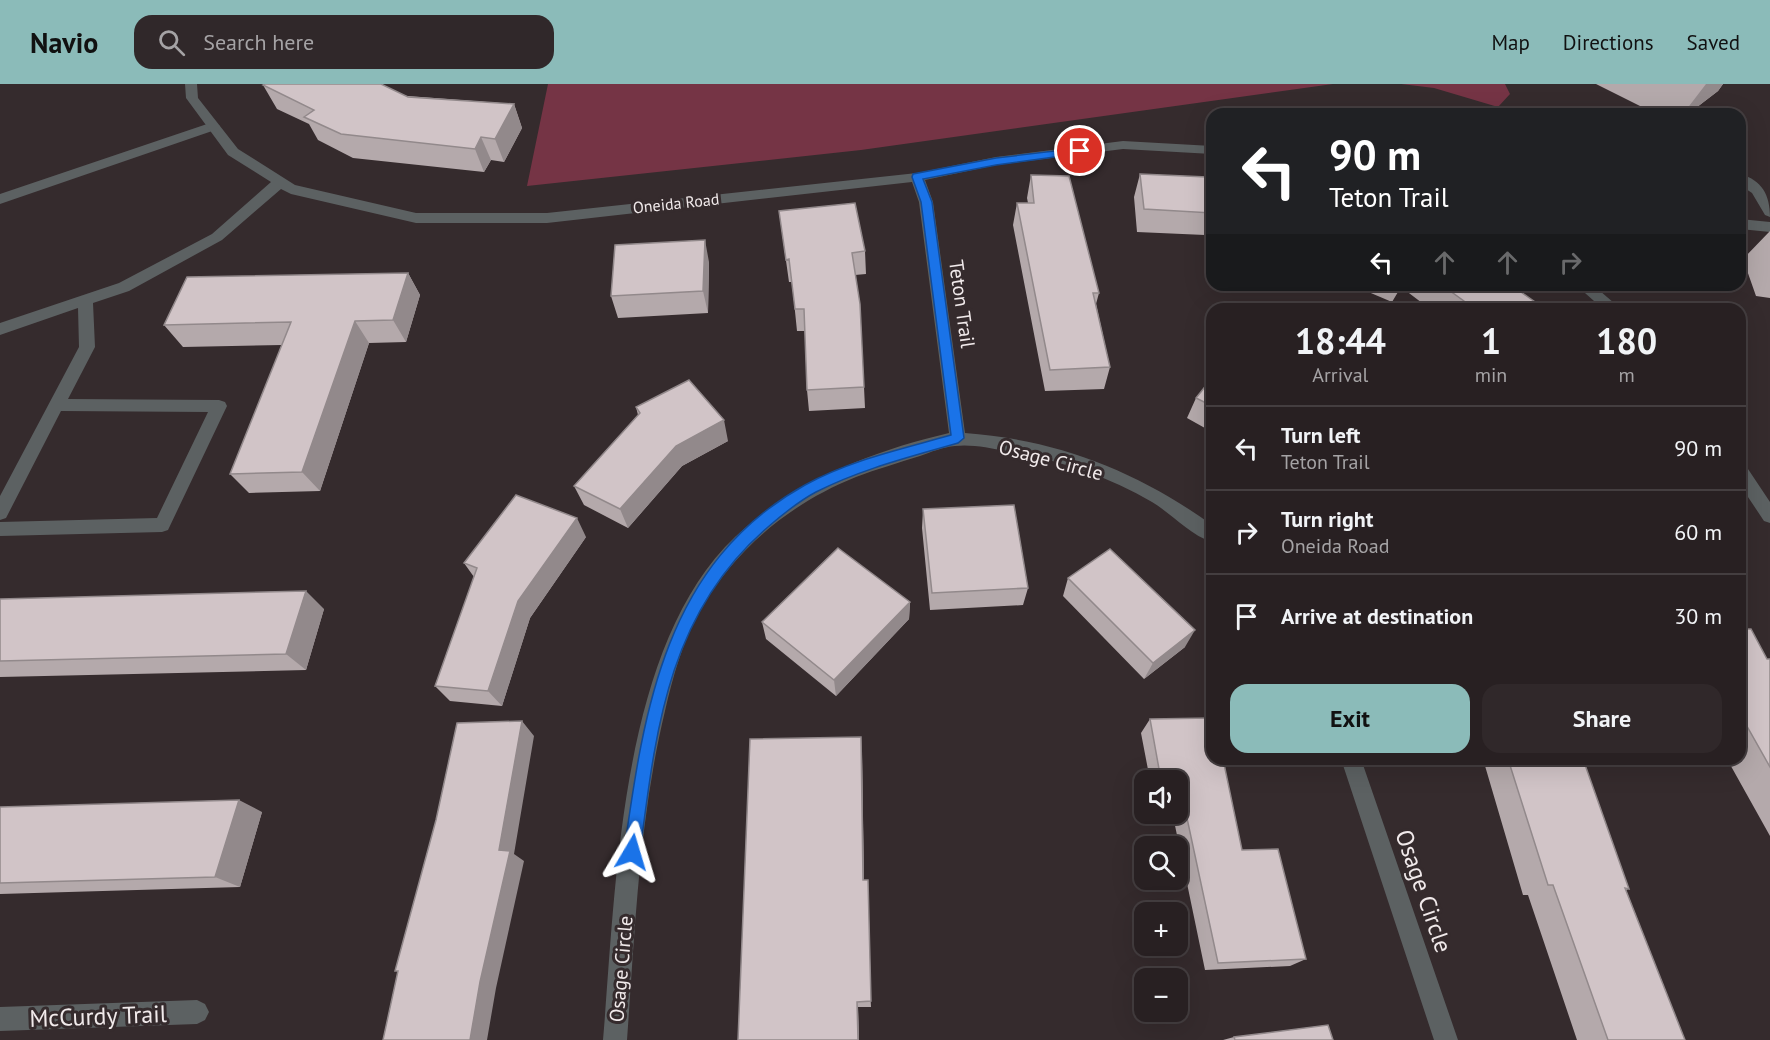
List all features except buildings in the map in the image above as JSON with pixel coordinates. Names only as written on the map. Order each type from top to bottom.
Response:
[{"type":"street","name":"Oneida Road","points":[[191,84],[192,99],[233,152],[280,183],[291,189],[416,218],[547,218],[917,177],[996,161],[1123,146],[1206,150]]},
{"type":"street","points":[[0,199],[213,126]]},
{"type":"street","name":"Teton Trail","points":[[917,177],[926,202],[958,438]]},
{"type":"street","points":[[1746,182],[1757,190],[1770,212]]},
{"type":"street","points":[[0,329],[124,287],[217,237],[280,183]]},
{"type":"street","points":[[1746,225],[1770,227]]},
{"type":"street","points":[[1590,291],[1606,303]]},
{"type":"street","points":[[0,513],[87,347],[85,300]]},
{"type":"street","points":[[0,530],[162,525],[219,406],[57,405]]},
{"type":"street","name":"Osage Circle","points":[[615,1040],[630,872],[643,773],[662,682],[677,640],[696,600],[721,566],[748,536],[779,510],[811,489],[876,461],[958,438],[1022,447],[1081,464],[1148,491],[1206,531]]},
{"type":"street","points":[[1746,480],[1770,516]]},
{"type":"street","name":"Osage Circle","points":[[1353,765],[1446,1040]]},
{"type":"street","name":"McCurdy Trail","points":[[0,1019],[197,1012]]},
{"type":"shaded area","points":[[548,84],[1333,84],[861,150],[527,186]]},
{"type":"shaded area","points":[[1401,84],[1505,84],[1510,94],[1498,107],[1434,88]]},
{"type":"route","points":[[632,852],[643,773],[662,682],[677,640],[696,600],[721,566],[748,536],[779,510],[811,489],[876,461],[958,438],[926,202],[917,177],[996,161],[1080,151]]}]
